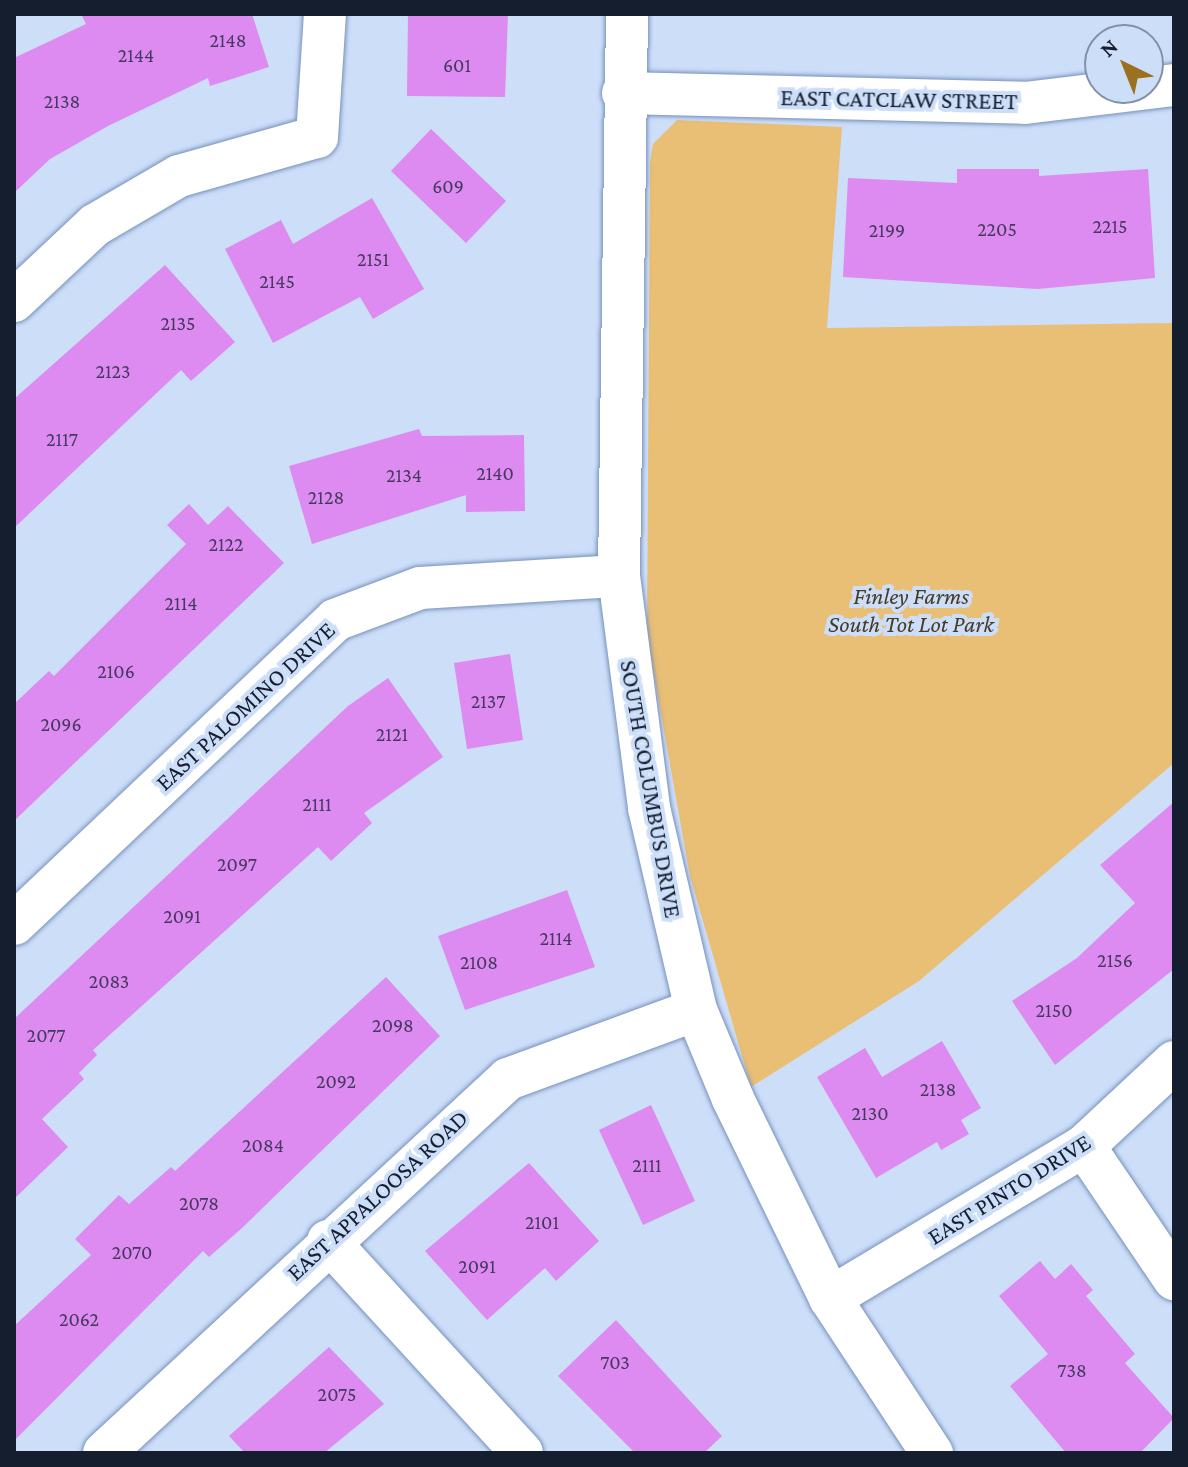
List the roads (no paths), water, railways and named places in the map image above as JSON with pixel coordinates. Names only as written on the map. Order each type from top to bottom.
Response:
[{"type":"street","points":[[14,301],[95,225],[179,176],[317,137],[325,14]]},
{"type":"street","name":"SOUTH COLUMBUS DRIVE","points":[[627,14],[623,93],[619,576],[632,714],[696,1010],[830,1298],[932,1453]]},
{"type":"street","name":"EAST CATCLAW STREET","points":[[623,93],[1025,103],[1174,85]]},
{"type":"street","name":"EAST PALOMINO DRIVE","points":[[14,924],[335,620],[420,588],[619,576]]},
{"type":"street","name":"EAST APPALOOSA ROAD","points":[[104,1453],[328,1241],[508,1079],[696,1010]]},
{"type":"street","name":"EAST PINTO DRIVE","points":[[830,1298],[1084,1146],[1174,1062]]},
{"type":"street","points":[[1084,1146],[1174,1279]]},
{"type":"street","points":[[328,1241],[522,1453]]},
{"type":"park label","name":"Finley Farms South Tot Lot Park","points":[[911,610]]}]
